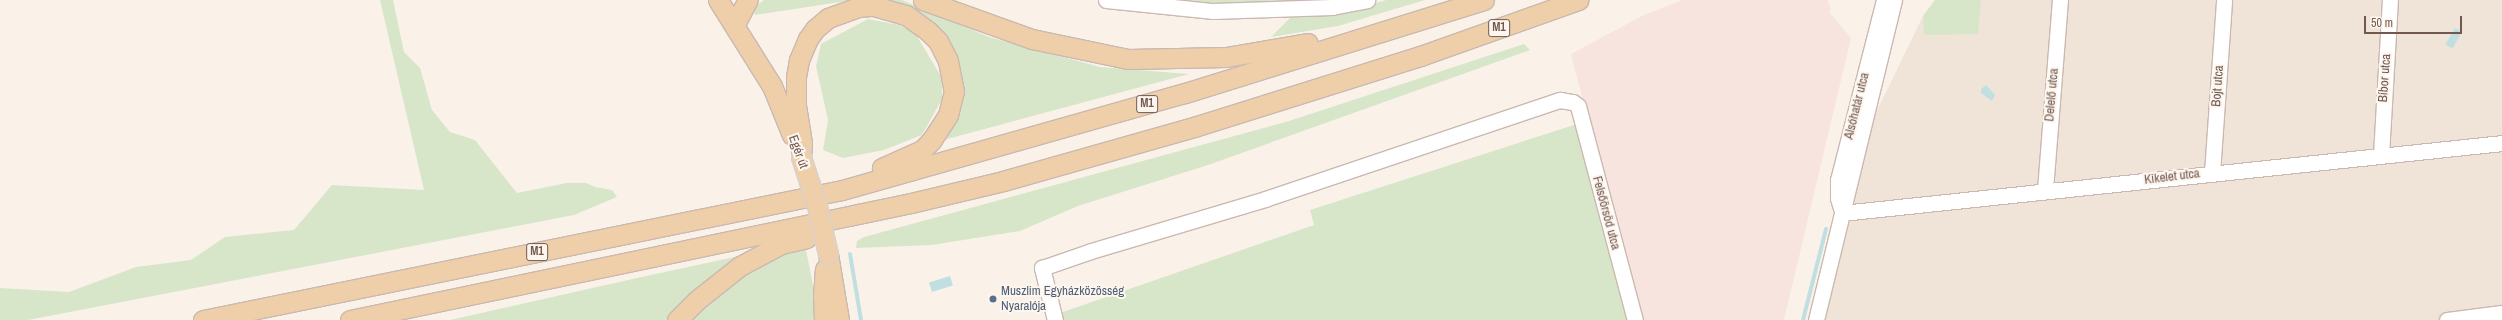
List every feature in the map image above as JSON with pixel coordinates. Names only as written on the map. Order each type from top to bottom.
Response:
[{"type":"main road","name":"Egér út","points":[[718,0],[735,24],[772,86],[801,157],[817,206],[837,296],[839,320]]},
{"type":"main road","points":[[735,24],[748,0]]},
{"type":"main road","name":"M1","points":[[203,320],[842,190],[1178,95],[1484,0]]},
{"type":"main road","name":"M1","points":[[350,320],[911,203],[1003,181],[1197,126],[1420,56],[1578,0]]},
{"type":"main road","points":[[930,2],[1032,39],[1128,59],[1158,60],[1226,57],[1295,47],[1400,16],[1449,12]]},
{"type":"main road","points":[[801,157],[802,143],[796,107],[796,78],[799,60],[815,29],[828,18],[846,10],[858,7],[874,6],[906,15],[928,31],[944,51],[952,76],[954,91],[948,115],[932,140],[922,150],[862,176],[842,190]]},
{"type":"main road","points":[[677,320],[716,284],[767,250],[781,244],[853,227],[881,218],[911,203]]},
{"type":"main road","points":[[824,320],[823,297],[828,254]]},
{"type":"street","points":[[1106,0],[1213,11],[1332,7],[1367,0]]},
{"type":"street","name":"Alsóhatár utca","points":[[1842,213],[1838,198],[1838,180],[1884,0]]},
{"type":"street","name":"Alsóhatár utca","points":[[1816,320],[1894,0]]},
{"type":"street","name":"Delelő utca","points":[[2045,190],[2060,0]]},
{"type":"street","name":"Bojt utca","points":[[2212,173],[2224,0]]},
{"type":"street","name":"Bíbor utca","points":[[2381,155],[2390,0]]},
{"type":"street","name":"Felsőörsöd utca","points":[[1055,320],[1042,268],[1264,198],[1560,100],[1573,102],[1578,106],[1635,320]]},
{"type":"street","name":"Kikelet utca","points":[[1842,213],[2045,190],[2502,143]]},
{"type":"street","points":[[2447,320],[2502,313]]},
{"type":"shaded area","points":[[1682,0],[1828,0],[1831,10],[1829,12],[1851,38],[1784,320],[1639,320],[1571,54],[1642,16]]},
{"type":"shaded area","points":[[1935,0],[2502,0],[2502,320],[1816,320],[1871,123],[1923,16]]},
{"type":"green space","points":[[380,0],[393,0],[404,52],[420,68],[432,110],[450,132],[475,140],[517,193],[567,183],[586,183],[595,187],[612,190],[617,197],[574,215],[28,320],[0,320],[0,288],[69,292],[136,267],[191,260],[225,237],[294,230],[332,185],[424,190]]},
{"type":"green space","points":[[764,0],[853,0],[755,15],[754,8]]},
{"type":"green space","points":[[853,0],[902,0],[989,37],[1100,67],[1189,74],[940,141],[958,100],[960,64],[939,27],[902,8]]},
{"type":"green space","points":[[1140,0],[1360,0],[1252,10]]},
{"type":"green space","points":[[1386,0],[1425,0],[1338,26],[1271,37],[1290,18],[1351,11]]},
{"type":"green space","points":[[1935,0],[1981,0],[1978,34],[1924,35],[1923,16]]},
{"type":"green space","points":[[868,19],[899,25],[915,33],[942,78],[942,99],[922,135],[884,150],[843,158],[823,150],[828,120],[816,66],[821,44]]},
{"type":"green space","points":[[1524,44],[1530,50],[1208,165],[1078,206],[1020,231],[932,245],[856,248],[857,241],[864,237],[1289,121]]},
{"type":"green space","points":[[1580,123],[1630,320],[1061,320],[1060,313],[1314,225],[1310,210]]},
{"type":"green space","points":[[805,245],[816,300],[816,320],[689,320],[719,290],[781,252]]},
{"type":"green space","points":[[739,256],[668,320],[450,320],[637,278]]},
{"type":"water","points":[[2455,28],[2462,32],[2452,48],[2446,44]]},
{"type":"water","points":[[1986,85],[1995,95],[1992,101],[1981,93],[1981,89]]},
{"type":"water","points":[[950,276],[953,286],[932,292],[929,282]]},
{"type":"waterway","points":[[1803,320],[1826,229]]},
{"type":"waterway","points":[[850,254],[861,320]]},
{"type":"place","name":"Muszlim Egyházközösség Nyaralója","points":[[993,299]]}]
